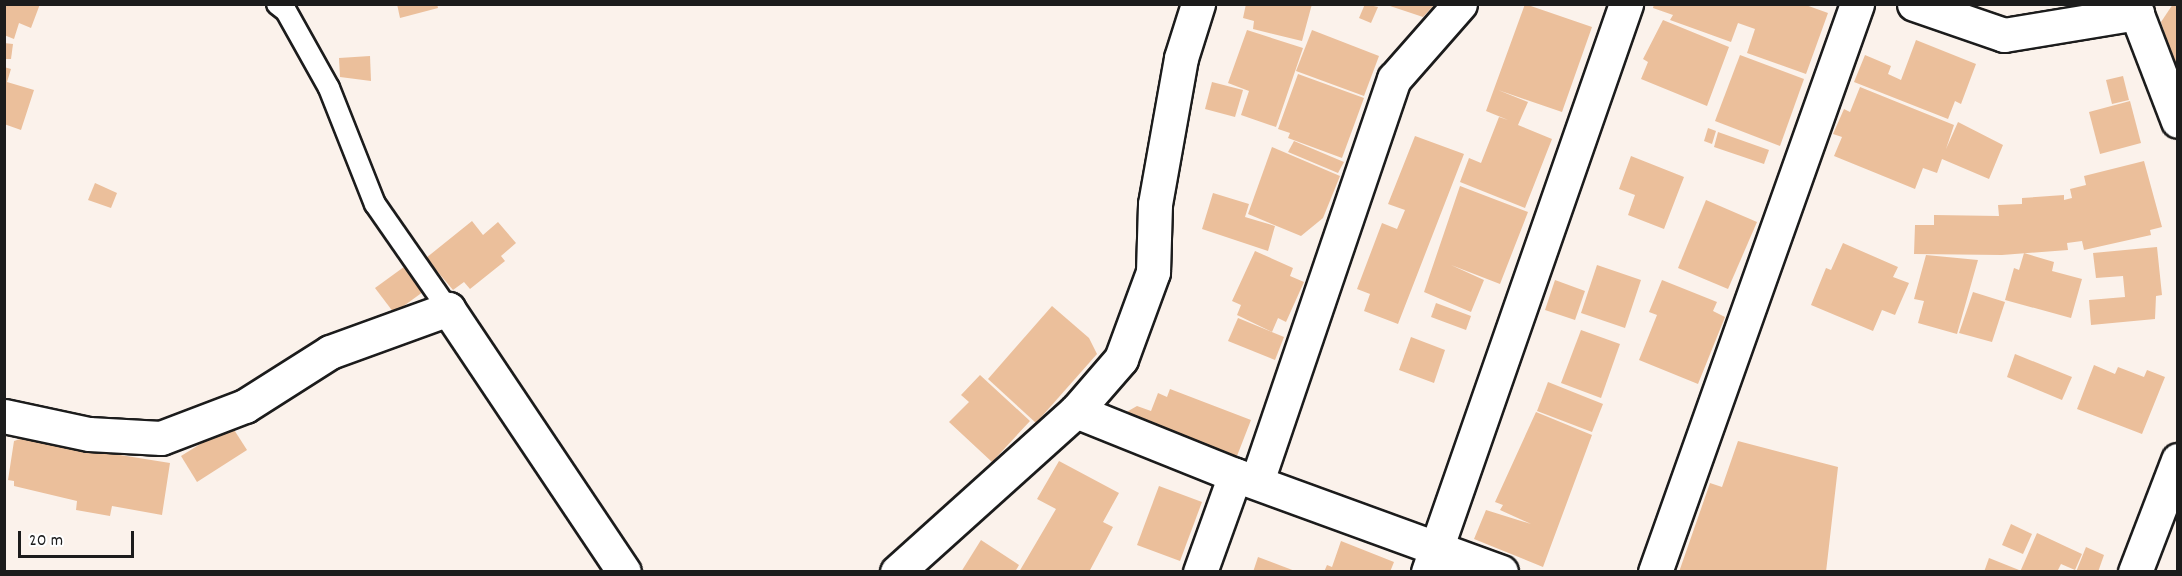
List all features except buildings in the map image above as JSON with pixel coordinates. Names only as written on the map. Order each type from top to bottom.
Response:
[{"type":"street","points":[[897,572],[1076,411],[1121,359],[1153,272],[1155,204],[1181,58],[1198,4]]},
{"type":"street","points":[[1200,572],[1246,478],[1394,79],[1460,4]]},
{"type":"street","points":[[1432,560],[1626,4]]},
{"type":"street","points":[[1655,572],[1857,4]]},
{"type":"street","points":[[1914,4],[2004,36],[2135,9],[2178,121]]},
{"type":"street","points":[[4,417],[89,434],[162,438],[245,406],[330,352],[448,309],[624,572]]},
{"type":"street","points":[[1076,411],[1246,478],[1432,560],[1501,572]]},
{"type":"street","points":[[2135,572],[2178,460]]},
{"type":"lane","points":[[277,4],[286,11],[328,88],[375,204],[448,309]]}]
